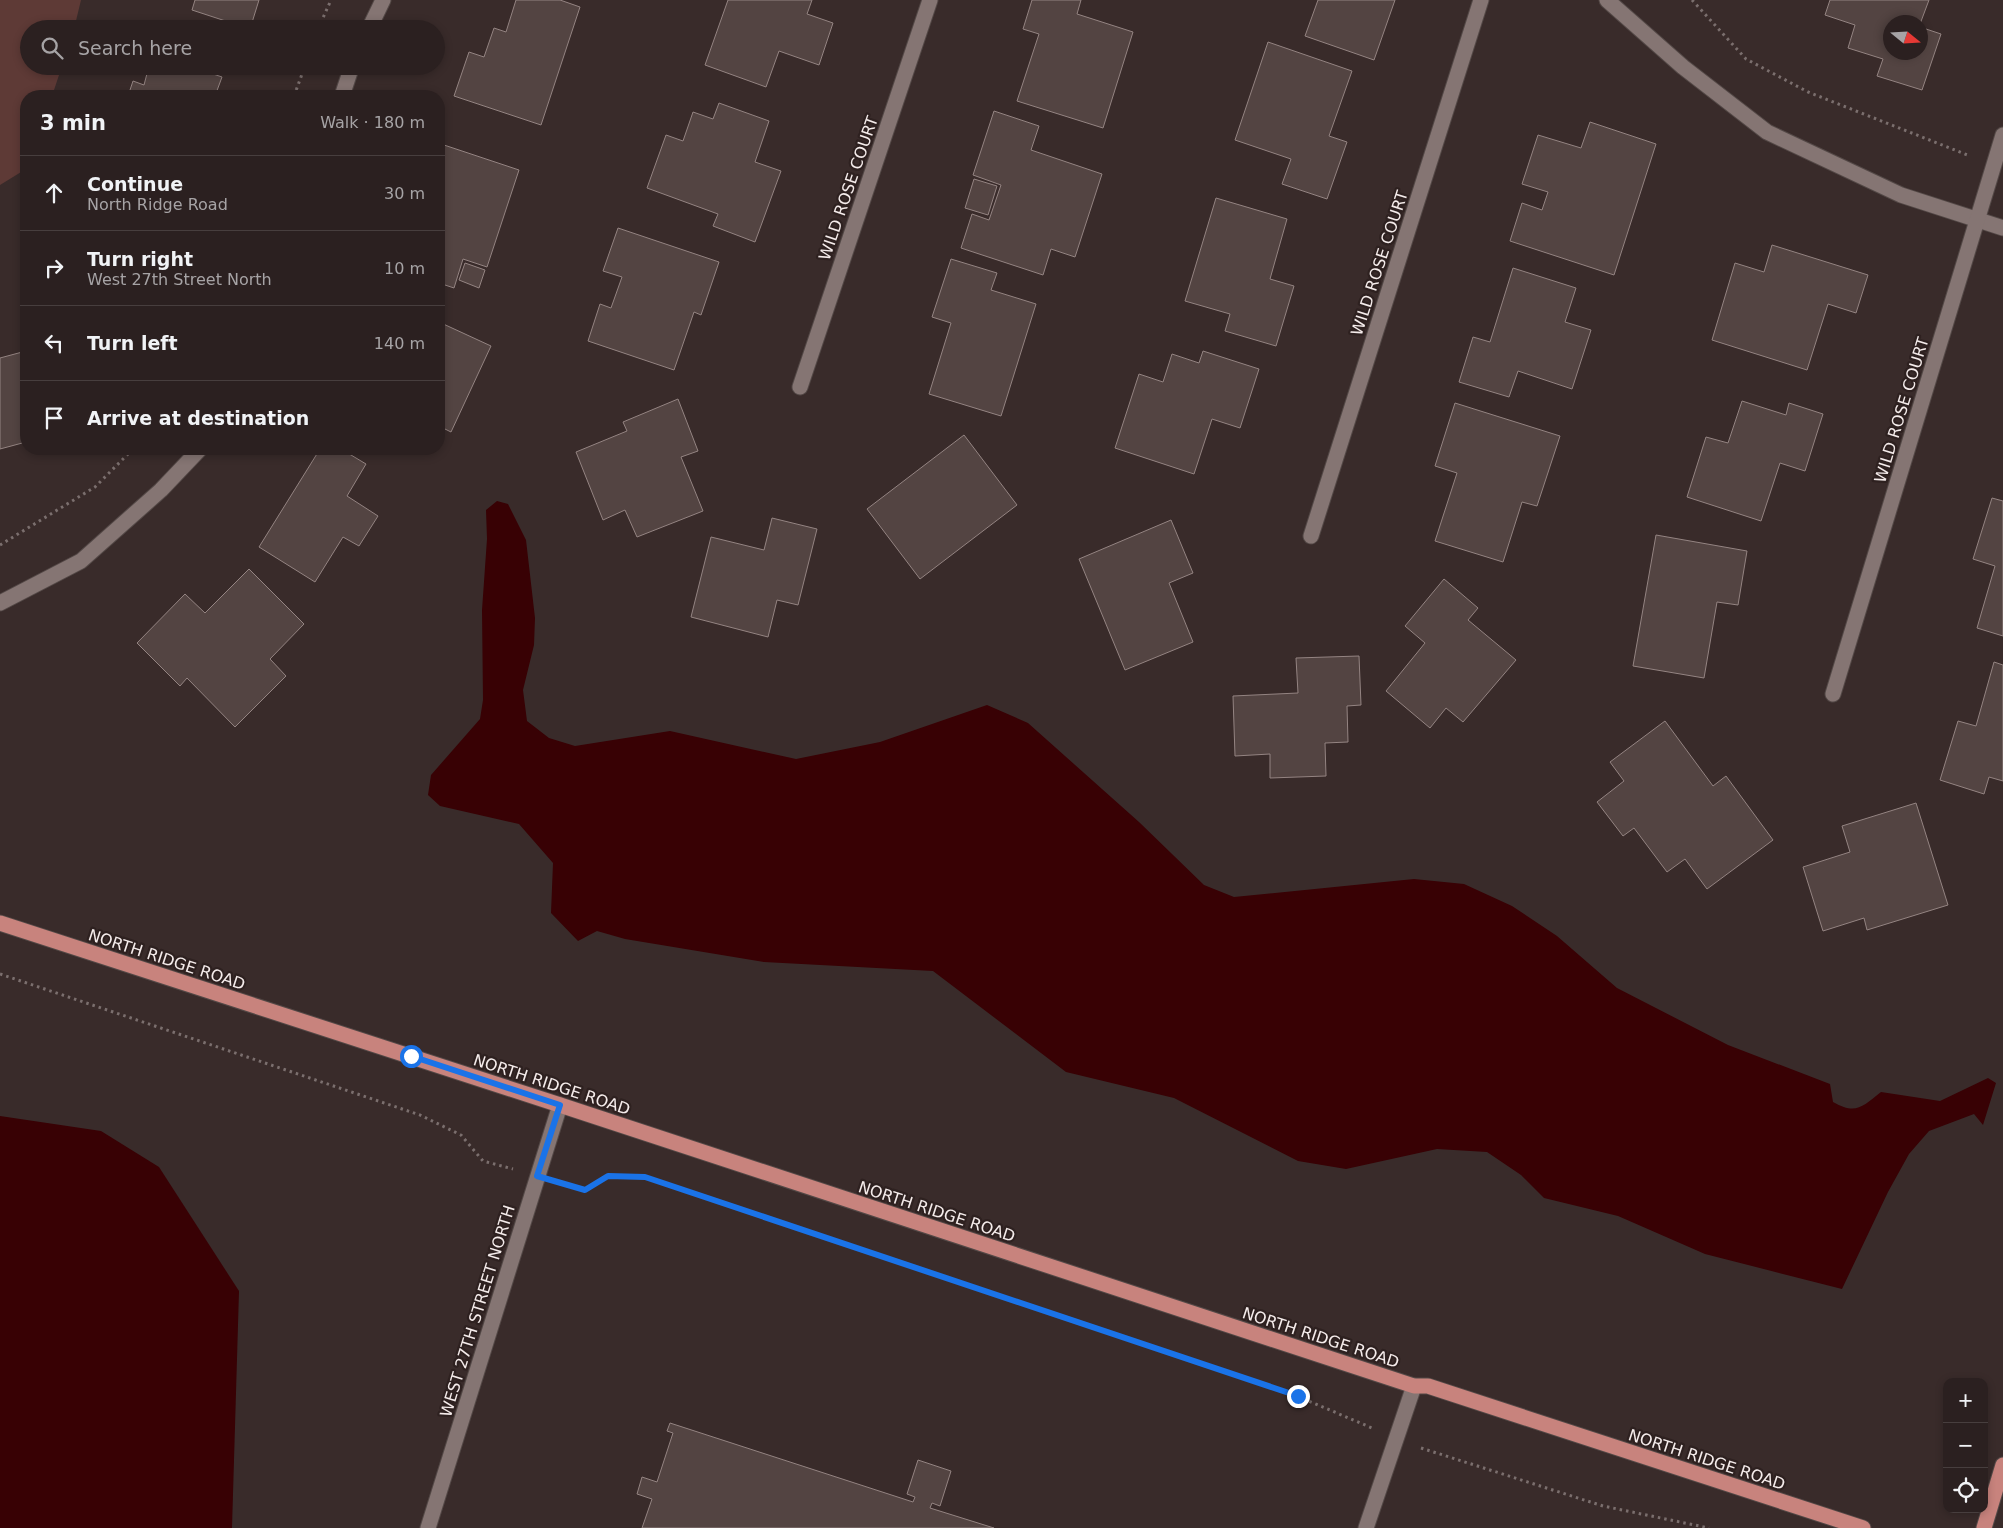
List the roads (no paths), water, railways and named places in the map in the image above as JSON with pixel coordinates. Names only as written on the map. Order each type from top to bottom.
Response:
[{"type":"main road","name":"NORTH RIDGE ROAD","points":[[0,923],[1414,1386],[1428,1386],[1863,1528]]},
{"type":"main road","points":[[1984,1528],[2003,1465]]},
{"type":"street","points":[[373,20],[383,0]]},
{"type":"street","name":"WILD ROSE COURT","points":[[800,387],[930,0]]},
{"type":"street","name":"WILD ROSE COURT","points":[[1311,536],[1481,0]]},
{"type":"street","points":[[1607,0],[1683,67],[1767,132],[1901,195],[2003,228]]},
{"type":"street","points":[[344,90],[349,75]]},
{"type":"street","name":"WILD ROSE COURT","points":[[1834,694],[2003,135]]},
{"type":"street","points":[[0,603],[81,561],[161,490],[194,455]]},
{"type":"street","name":"WEST 27TH STREET NORTH","points":[[428,1528],[560,1105]]},
{"type":"street","points":[[1366,1528],[1414,1386]]}]
